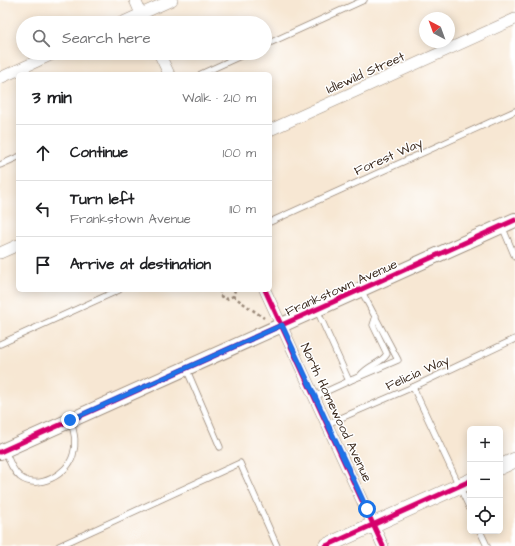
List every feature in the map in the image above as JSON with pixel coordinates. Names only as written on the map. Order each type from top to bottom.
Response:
[{"type":"main road","points":[[503,466],[515,460]]},
{"type":"main road","points":[[326,546],[464,483]]},
{"type":"street","points":[[134,0],[142,16]]},
{"type":"street","points":[[146,16],[172,0]]},
{"type":"street","name":"Idlewild Street","points":[[272,129],[515,19]]},
{"type":"street","points":[[0,78],[40,60]]},
{"type":"street","points":[[162,60],[168,72]]},
{"type":"street","name":"Frankstown Avenue","points":[[2,451],[515,220]]},
{"type":"street","points":[[0,253],[16,245]]},
{"type":"street","name":"North Homewood Avenue","points":[[266,292],[383,546]]},
{"type":"lane","points":[[272,42],[364,0]]},
{"type":"lane","points":[[205,72],[232,60]]},
{"type":"lane","name":"Forest Way","points":[[272,221],[515,111]]},
{"type":"lane","points":[[0,165],[16,158]]},
{"type":"lane","points":[[502,226],[515,257]]},
{"type":"lane","points":[[314,397],[398,360],[361,290]]},
{"type":"lane","points":[[0,344],[115,292]]},
{"type":"lane","points":[[317,309],[350,381]]},
{"type":"lane","points":[[360,377],[366,368],[384,360],[387,354],[373,325],[376,316]]},
{"type":"lane","name":"Felicia Way","points":[[327,424],[413,387],[515,340]]},
{"type":"lane","points":[[186,368],[220,447]]},
{"type":"lane","points":[[413,387],[464,483],[467,498]]},
{"type":"lane","points":[[2,451],[21,478],[31,481],[45,480],[56,476],[66,468],[73,456],[76,440],[70,420]]},
{"type":"lane","points":[[59,546],[240,463],[277,546]]},
{"type":"lane","points":[[481,534],[487,546]]},
{"type":"path","points":[[220,292],[220,296],[224,299],[229,299],[233,296],[234,292]]},
{"type":"path","points":[[233,296],[264,318]]},
{"type":"cycle path","points":[[0,452],[515,220]]},
{"type":"cycle path","points":[[266,292],[383,546]]},
{"type":"cycle path","points":[[326,546],[467,482]]},
{"type":"route","points":[[70,420],[282,325],[367,509]]}]
